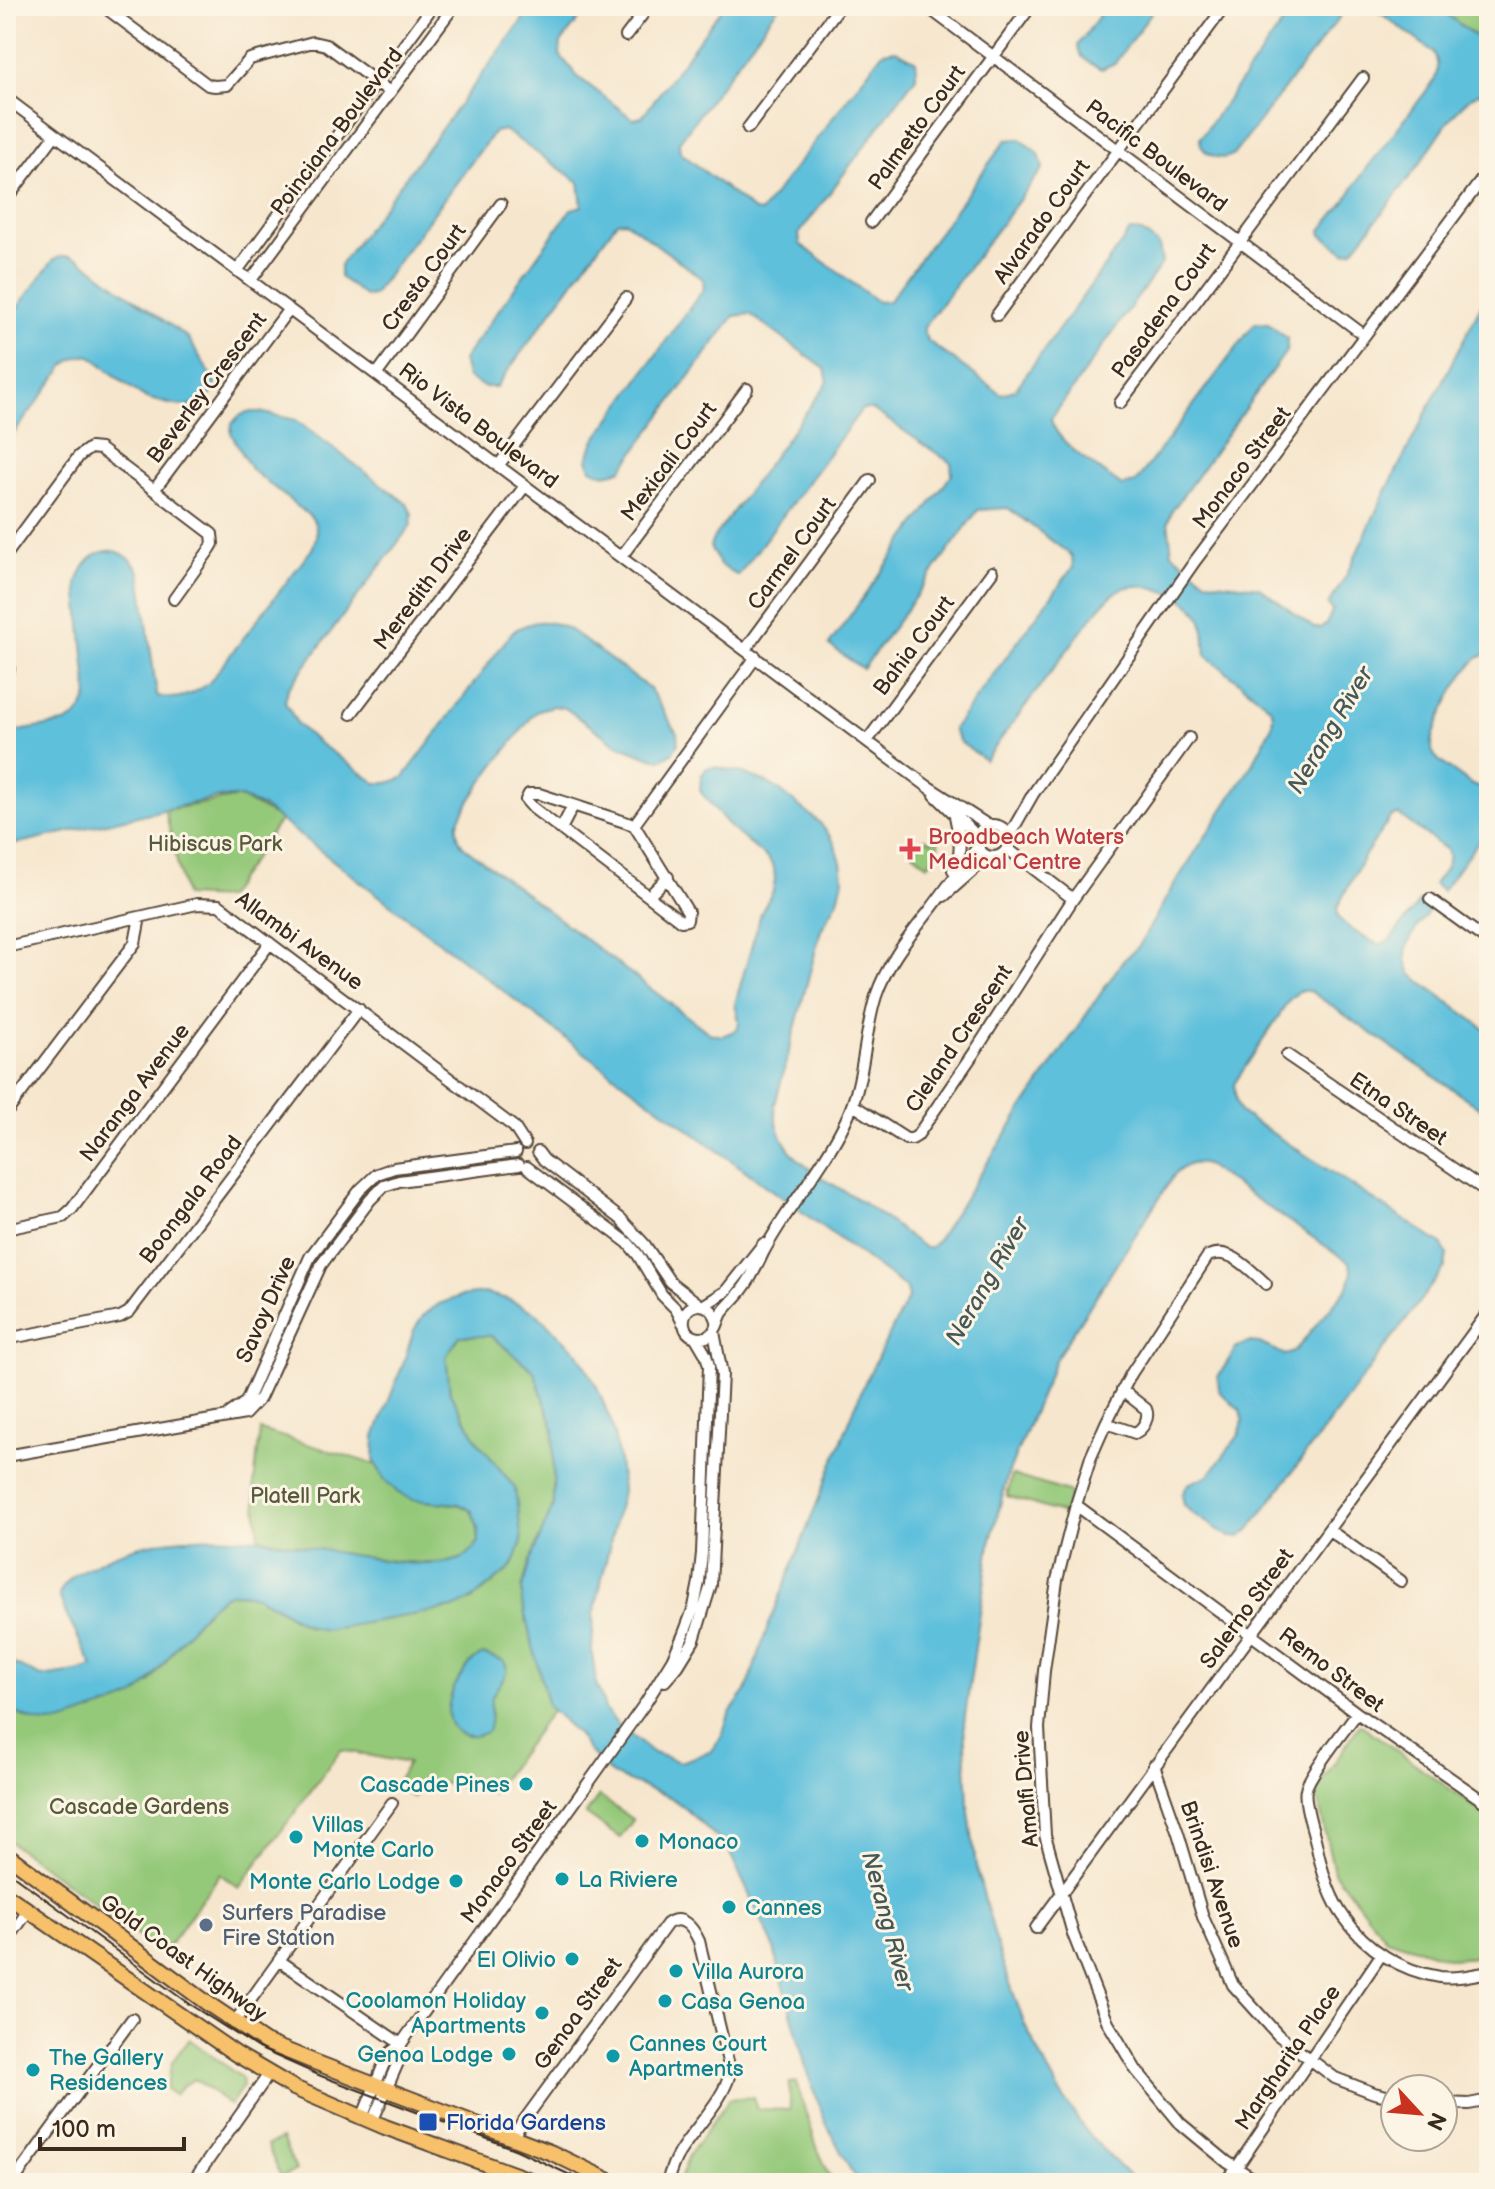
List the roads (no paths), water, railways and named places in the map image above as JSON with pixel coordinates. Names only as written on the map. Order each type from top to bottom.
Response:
[{"type":"highway","name":"Gold Coast Highway","points":[[6,1854],[234,2023],[282,2050],[512,2137],[576,2163],[614,2183]]},
{"type":"highway","points":[[6,1895],[269,2074],[367,2120],[538,2183]]},
{"type":"street","points":[[103,6],[208,85],[227,85],[250,59],[313,42],[326,45],[390,92]]},
{"type":"street","name":"Poinciana Boulevard","points":[[237,271],[433,6]]},
{"type":"street","name":"Poinciana Boulevard","points":[[251,280],[454,6]]},
{"type":"street","points":[[626,36],[649,6]]},
{"type":"street","points":[[748,128],[840,6]]},
{"type":"street","name":"Pacific Boulevard","points":[[926,6],[1364,335]]},
{"type":"street","name":"Palmetto Court","points":[[871,222],[1031,6]]},
{"type":"street","name":"Alvarado Court","points":[[997,315],[1225,6]]},
{"type":"street","name":"Pasadena Court","points":[[1120,403],[1363,78]]},
{"type":"street","name":"Rio Vista Boulevard","points":[[6,98],[927,786],[994,826]]},
{"type":"street","points":[[6,200],[55,135]]},
{"type":"street","name":"Monaco Street","points":[[1009,836],[1033,794],[1195,561],[1489,170]]},
{"type":"street","name":"Cresta Court","points":[[377,374],[501,204]]},
{"type":"street","points":[[498,466],[626,298]]},
{"type":"street","name":"Beverley Crescent","points":[[155,489],[289,309]]},
{"type":"street","name":"Mexicali Court","points":[[621,557],[747,389]]},
{"type":"street","name":"Beverley Crescent","points":[[6,555],[79,456],[90,448],[100,449],[209,530],[214,538],[210,549],[174,599]]},
{"type":"street","name":"Carmel Court","points":[[745,650],[870,480]]},
{"type":"street","name":"Meredith Drive","points":[[351,714],[525,486]]},
{"type":"street","name":"Bahia Court","points":[[867,741],[992,572]]},
{"type":"street","points":[[6,643],[9,669]]},
{"type":"street","points":[[634,825],[756,657]]},
{"type":"street","name":"Cleland Crescent","points":[[853,1105],[906,1139],[917,1136],[1073,899],[1189,738]]},
{"type":"street","name":"Rio Vista Boulevard","points":[[927,786],[971,830],[978,844]]},
{"type":"street","points":[[529,794],[539,794],[634,825],[688,912],[687,920],[681,921],[529,805],[527,797],[529,794]]},
{"type":"street","name":"Monaco Street","points":[[994,826],[1033,794]]},
{"type":"street","points":[[561,829],[573,806]]},
{"type":"street","points":[[951,879],[960,851],[955,815]]},
{"type":"street","points":[[716,1326],[711,1308],[670,1282],[645,1245],[621,1219],[544,1160],[532,1145],[525,1144],[516,1152],[523,1166],[628,1243],[662,1295],[676,1309],[690,1335],[696,1338],[709,1336],[749,1281],[773,1234],[840,1133],[859,1086],[880,985],[895,954],[978,844],[983,829],[994,826],[1009,836],[1008,849],[999,857],[988,857],[933,906]]},
{"type":"street","points":[[978,844],[988,857]]},
{"type":"street","points":[[1008,849],[1073,899]]},
{"type":"street","points":[[649,896],[668,877]]},
{"type":"street","points":[[1430,899],[1488,940]]},
{"type":"street","name":"Allambi Avenue","points":[[6,947],[197,904],[219,905],[514,1127],[525,1144]]},
{"type":"street","points":[[6,1113],[135,943],[140,917]]},
{"type":"street","name":"Naranga Avenue","points":[[6,1229],[63,1217],[72,1209],[270,943]]},
{"type":"street","name":"Boongala Road","points":[[6,1339],[120,1317],[129,1312],[359,1009]]},
{"type":"street","name":"Etna Street","points":[[1287,1055],[1489,1193]]},
{"type":"street","points":[[840,1133],[849,1122],[869,1116]]},
{"type":"street","name":"Savoy Drive","points":[[221,1418],[246,1402],[310,1257],[360,1190],[377,1174],[394,1168],[516,1152]]},
{"type":"street","points":[[523,1166],[532,1166],[537,1161],[538,1152]]},
{"type":"street","points":[[491,1156],[492,1169]]},
{"type":"street","name":"Savoy Drive","points":[[6,1456],[245,1414],[260,1398],[321,1265],[384,1186],[399,1181],[523,1166]]},
{"type":"street","points":[[684,1325],[689,1309],[725,1292],[773,1234]]},
{"type":"street","name":"Amalfi Drive","points":[[1260,2183],[1180,2123],[1136,2070],[1108,2023],[1078,1948],[1045,1835],[1039,1728],[1057,1580],[1091,1457],[1122,1390],[1208,1256],[1227,1254],[1266,1284]]},
{"type":"street","name":"Salerno Street","points":[[1036,1928],[1489,1311]]},
{"type":"street","name":"Monaco Street","points":[[367,2120],[381,2087],[390,2053],[401,2044],[631,1722],[678,1666],[694,1640],[711,1585],[722,1374],[716,1326]]},
{"type":"street","name":"Monaco Street","points":[[646,1702],[683,1636],[699,1582],[709,1366],[696,1338]]},
{"type":"street","points":[[1106,1423],[1135,1433],[1147,1420],[1146,1409],[1122,1390]]},
{"type":"street","points":[[708,1392],[720,1393]]},
{"type":"street","name":"Remo Street","points":[[1076,1505],[1357,1713],[1489,1805]]},
{"type":"street","points":[[1329,1530],[1401,1581]]},
{"type":"street","points":[[1357,1713],[1305,1790],[1317,1849],[1329,1889],[1342,1916],[1381,1955],[1411,1969],[1441,1977],[1489,1972]]},
{"type":"street","name":"Brindisi Avenue","points":[[1154,1765],[1203,1917],[1233,1985],[1278,2035],[1335,2078],[1379,2094]]},
{"type":"street","points":[[234,2023],[392,1803]]},
{"type":"street","points":[[6,1942],[28,1911]]},
{"type":"street","name":"Genoa Street","points":[[512,2137],[667,1924],[679,1919],[689,1925],[699,1941],[730,2077],[723,2092],[676,2157],[667,2183]]},
{"type":"street","name":"Margharita Place","points":[[1226,2183],[1381,1955]]},
{"type":"street","points":[[280,1961],[401,2044]]},
{"type":"street","points":[[12,2183],[132,2019]]},
{"type":"street","points":[[192,2183],[269,2074]]},
{"type":"street","points":[[1459,2104],[1489,2100]]},
{"type":"water","name":"Nerang River","points":[[533,6],[589,6],[561,43],[560,55],[577,76],[633,119],[642,117],[724,6],[779,6],[679,142],[680,152],[754,211],[761,212],[883,52],[896,50],[916,61],[916,77],[799,234],[800,244],[878,302],[889,301],[1006,140],[1020,139],[1039,154],[1043,168],[924,327],[928,341],[1001,394],[1015,390],[1130,231],[1142,232],[1159,245],[1162,263],[1051,419],[1070,447],[1122,486],[1135,483],[1255,323],[1268,324],[1287,338],[1287,350],[1172,511],[1168,522],[1172,553],[1207,581],[1259,587],[1314,628],[1326,624],[1333,610],[1328,605],[1346,576],[1489,290],[1489,653],[1471,665],[1455,689],[1440,718],[1432,744],[1433,753],[1446,766],[1474,786],[1489,786],[1489,827],[1442,891],[1434,884],[1447,864],[1447,850],[1399,815],[1391,817],[1365,855],[1337,912],[1347,926],[1380,945],[1390,940],[1420,901],[1430,909],[1409,940],[1408,965],[1412,975],[1489,1032],[1489,1114],[1310,991],[1299,991],[1290,999],[1234,1084],[1240,1112],[1441,1244],[1447,1254],[1445,1267],[1249,1530],[1240,1537],[1230,1537],[1192,1513],[1184,1505],[1182,1495],[1188,1484],[1209,1475],[1239,1435],[1243,1421],[1240,1410],[1219,1391],[1218,1377],[1236,1348],[1248,1342],[1259,1343],[1285,1355],[1294,1352],[1348,1287],[1352,1273],[1349,1262],[1206,1165],[1196,1163],[1185,1166],[1174,1175],[1055,1360],[1008,1474],[990,1544],[964,1723],[968,1804],[976,1866],[999,1952],[1024,2023],[1057,2088],[1087,2133],[1136,2183],[860,2183],[826,2123],[808,2075],[773,1945],[727,1847],[670,1797],[612,1775],[548,1706],[522,1603],[522,1589],[553,1506],[554,1429],[534,1371],[491,1336],[460,1336],[446,1356],[450,1393],[479,1443],[515,1488],[522,1541],[508,1570],[471,1600],[453,1608],[324,1630],[300,1621],[258,1597],[235,1593],[210,1607],[148,1683],[128,1699],[68,1720],[50,1723],[6,1708],[6,1660],[41,1677],[93,1667],[59,1595],[76,1574],[133,1548],[167,1541],[220,1538],[262,1539],[368,1558],[426,1564],[449,1562],[468,1555],[479,1542],[472,1511],[459,1504],[413,1500],[398,1493],[384,1479],[374,1460],[375,1437],[414,1330],[423,1316],[439,1304],[461,1296],[485,1293],[535,1312],[578,1353],[597,1387],[612,1424],[622,1491],[594,1614],[592,1651],[596,1683],[606,1711],[618,1725],[653,1753],[680,1762],[710,1752],[722,1736],[729,1714],[746,1691],[766,1632],[865,1382],[908,1298],[901,1284],[603,1067],[263,807],[239,797],[216,798],[6,846],[6,733],[65,723],[76,717],[88,696],[77,584],[88,562],[104,551],[114,551],[132,561],[140,572],[157,696],[171,698],[190,694],[208,684],[312,549],[316,526],[312,518],[251,469],[231,433],[232,424],[238,417],[247,412],[259,412],[296,420],[407,504],[412,514],[411,525],[288,689],[285,702],[298,725],[376,783],[403,778],[513,631],[528,624],[547,622],[569,629],[650,689],[677,733],[678,744],[673,752],[663,759],[654,759],[616,744],[565,708],[554,706],[542,709],[534,714],[467,805],[457,834],[463,846],[709,1033],[722,1036],[738,1028],[735,1004],[761,913],[773,891],[775,880],[774,868],[769,860],[731,828],[700,791],[701,776],[707,768],[716,767],[766,782],[820,823],[834,842],[843,880],[838,900],[821,930],[775,1104],[777,1123],[783,1140],[805,1165],[925,1248],[936,1242],[1122,962],[1139,946],[1172,888],[1252,765],[1272,726],[1271,708],[1206,655],[1204,627],[1196,610],[1167,592],[1133,586],[1115,593],[1092,617],[985,760],[960,742],[953,729],[1073,567],[1072,556],[1008,508],[978,510],[863,669],[829,645],[952,474],[951,463],[872,409],[862,409],[738,576],[720,565],[710,547],[713,539],[828,382],[825,369],[750,314],[734,316],[622,469],[606,474],[591,469],[588,459],[593,443],[704,288],[703,279],[625,221],[617,222],[496,387],[484,387],[467,377],[463,360],[571,209],[582,206],[579,182],[504,130],[494,132],[373,295],[365,296],[340,277],[340,265]]},
{"type":"water","points":[[1106,6],[1156,6],[1115,63],[1102,69],[1083,57],[1078,45]]},
{"type":"water","points":[[1295,6],[1348,6],[1234,154],[1223,158],[1212,155],[1203,149],[1200,138]]},
{"type":"water","points":[[1371,6],[1436,6],[1489,47],[1489,95],[1476,95],[1457,111],[1353,250],[1345,252],[1322,235],[1321,230],[1434,81],[1437,69],[1432,51]]},
{"type":"water","points":[[62,256],[79,259],[188,338],[216,383],[203,403],[174,405],[149,399],[91,356],[80,357],[65,365],[6,444],[6,323],[54,259]]},
{"type":"water","points":[[483,1654],[504,1661],[506,1671],[492,1697],[488,1731],[467,1736],[454,1728],[449,1719],[449,1707],[465,1669]]},
{"type":"tram line","points":[[6,1870],[189,2004],[258,2048],[321,2076],[517,2150],[587,2183]]},
{"type":"place","name":"Broadbeach Waters Medical Centre","points":[[910,849]]},
{"type":"place","name":"Cascade Pines","points":[[526,1784]]},
{"type":"place","name":"Villas Monte Carlo","points":[[296,1837]]},
{"type":"place","name":"Monaco","points":[[642,1841]]},
{"type":"place","name":"La Riviere","points":[[562,1879]]},
{"type":"place","name":"Monte Carlo Lodge","points":[[456,1881]]},
{"type":"place","name":"Cannes","points":[[729,1907]]},
{"type":"place","name":"Surfers Paradise Fire Station","points":[[206,1925]]},
{"type":"place","name":"El Olivio","points":[[572,1959]]},
{"type":"place","name":"Villa Aurora","points":[[676,1971]]},
{"type":"place","name":"Casa Genoa","points":[[665,2001]]},
{"type":"place","name":"Coolamon Holiday Apartments","points":[[542,2013]]},
{"type":"place","name":"Genoa Lodge","points":[[509,2054]]},
{"type":"place","name":"Cannes Court Apartments","points":[[613,2056]]},
{"type":"place","name":"The Gallery Residences","points":[[33,2070]]},
{"type":"place","name":"Florida Gardens","points":[[428,2122]]},
{"type":"park label","name":"Hibiscus Park","points":[[215,843]]},
{"type":"park label","name":"Platell Park","points":[[305,1495]]},
{"type":"park label","name":"Cascade Gardens","points":[[139,1806]]}]
